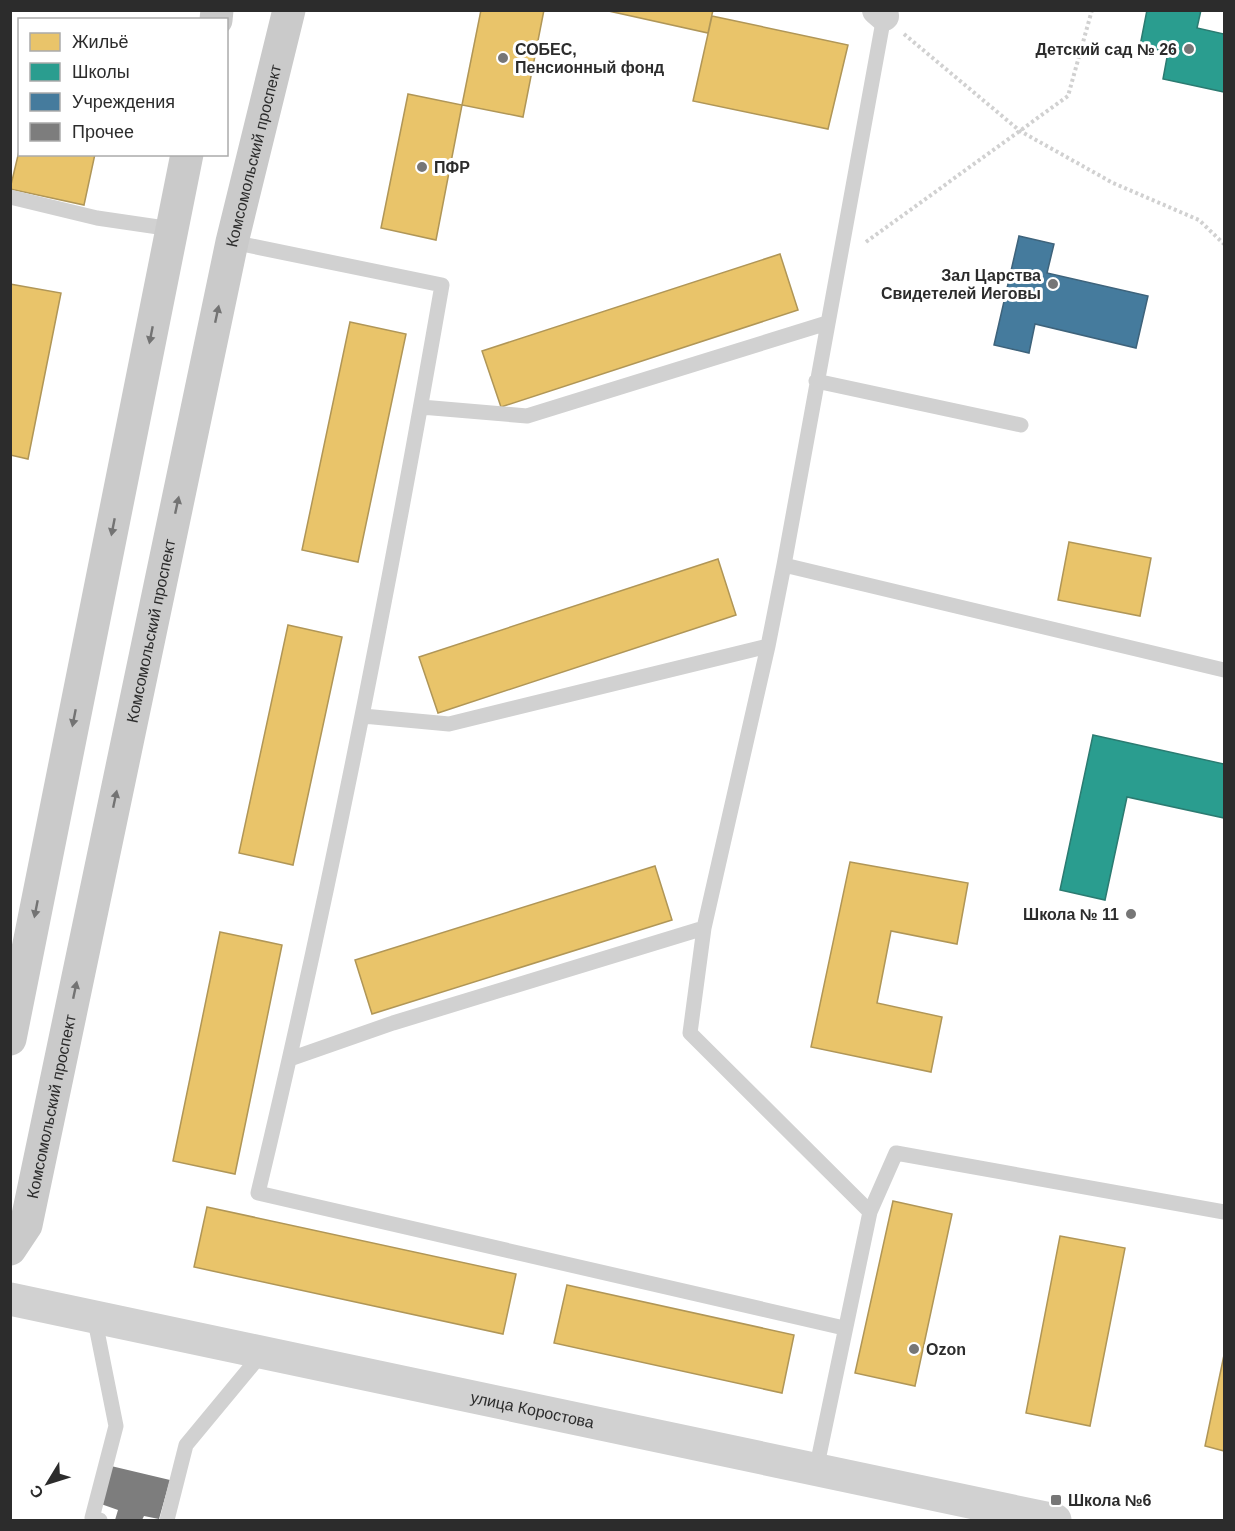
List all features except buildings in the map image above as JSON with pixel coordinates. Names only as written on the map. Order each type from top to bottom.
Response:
[{"type":"main road","name":"Комсомольский проспект","points":[[10,1248],[26,1226],[232,242],[289,10]]},
{"type":"main road","points":[[10,1039],[188,156]]},
{"type":"street","name":"улица Коростова","points":[[10,1299],[816,1470],[979,1513],[1055,1521]]},
{"type":"lane","points":[[870,1212],[690,1033],[704,928],[768,646],[784,565],[883,12]]},
{"type":"lane","points":[[10,197],[97,218],[172,230]]},
{"type":"lane","points":[[232,242],[442,285],[363,716],[290,1059],[258,1193],[844,1328]]},
{"type":"lane","points":[[421,407],[527,416],[827,323]]},
{"type":"lane","points":[[816,381],[1021,425]]},
{"type":"lane","points":[[784,565],[1224,670]]},
{"type":"lane","points":[[363,716],[449,724],[768,646]]},
{"type":"lane","points":[[290,1059],[393,1023],[704,928]]},
{"type":"lane","points":[[816,1470],[870,1212],[896,1153],[1224,1212]]},
{"type":"lane","points":[[94,1316],[116,1426],[94,1520]]},
{"type":"lane","points":[[167,1521],[186,1445],[263,1352]]},
{"type":"path","points":[[839,261],[1068,96],[1092,10]]},
{"type":"path","points":[[883,12],[1020,131],[1113,183],[1199,220],[1224,244]]},
{"type":"place","name":"Детский сад № 26","points":[[1189,49]]},
{"type":"place","name":"СОБЕС, Пенсионный фонд","points":[[503,58]]},
{"type":"place","name":"ПФР","points":[[422,167]]},
{"type":"place","name":"Зал Царства Свидетелей Иеговы","points":[[1053,284]]},
{"type":"place","name":"Школа № 11","points":[[1131,914]]},
{"type":"place","name":"Ozon","points":[[914,1349]]},
{"type":"place","name":"Школа №6","points":[[1056,1500]]}]
